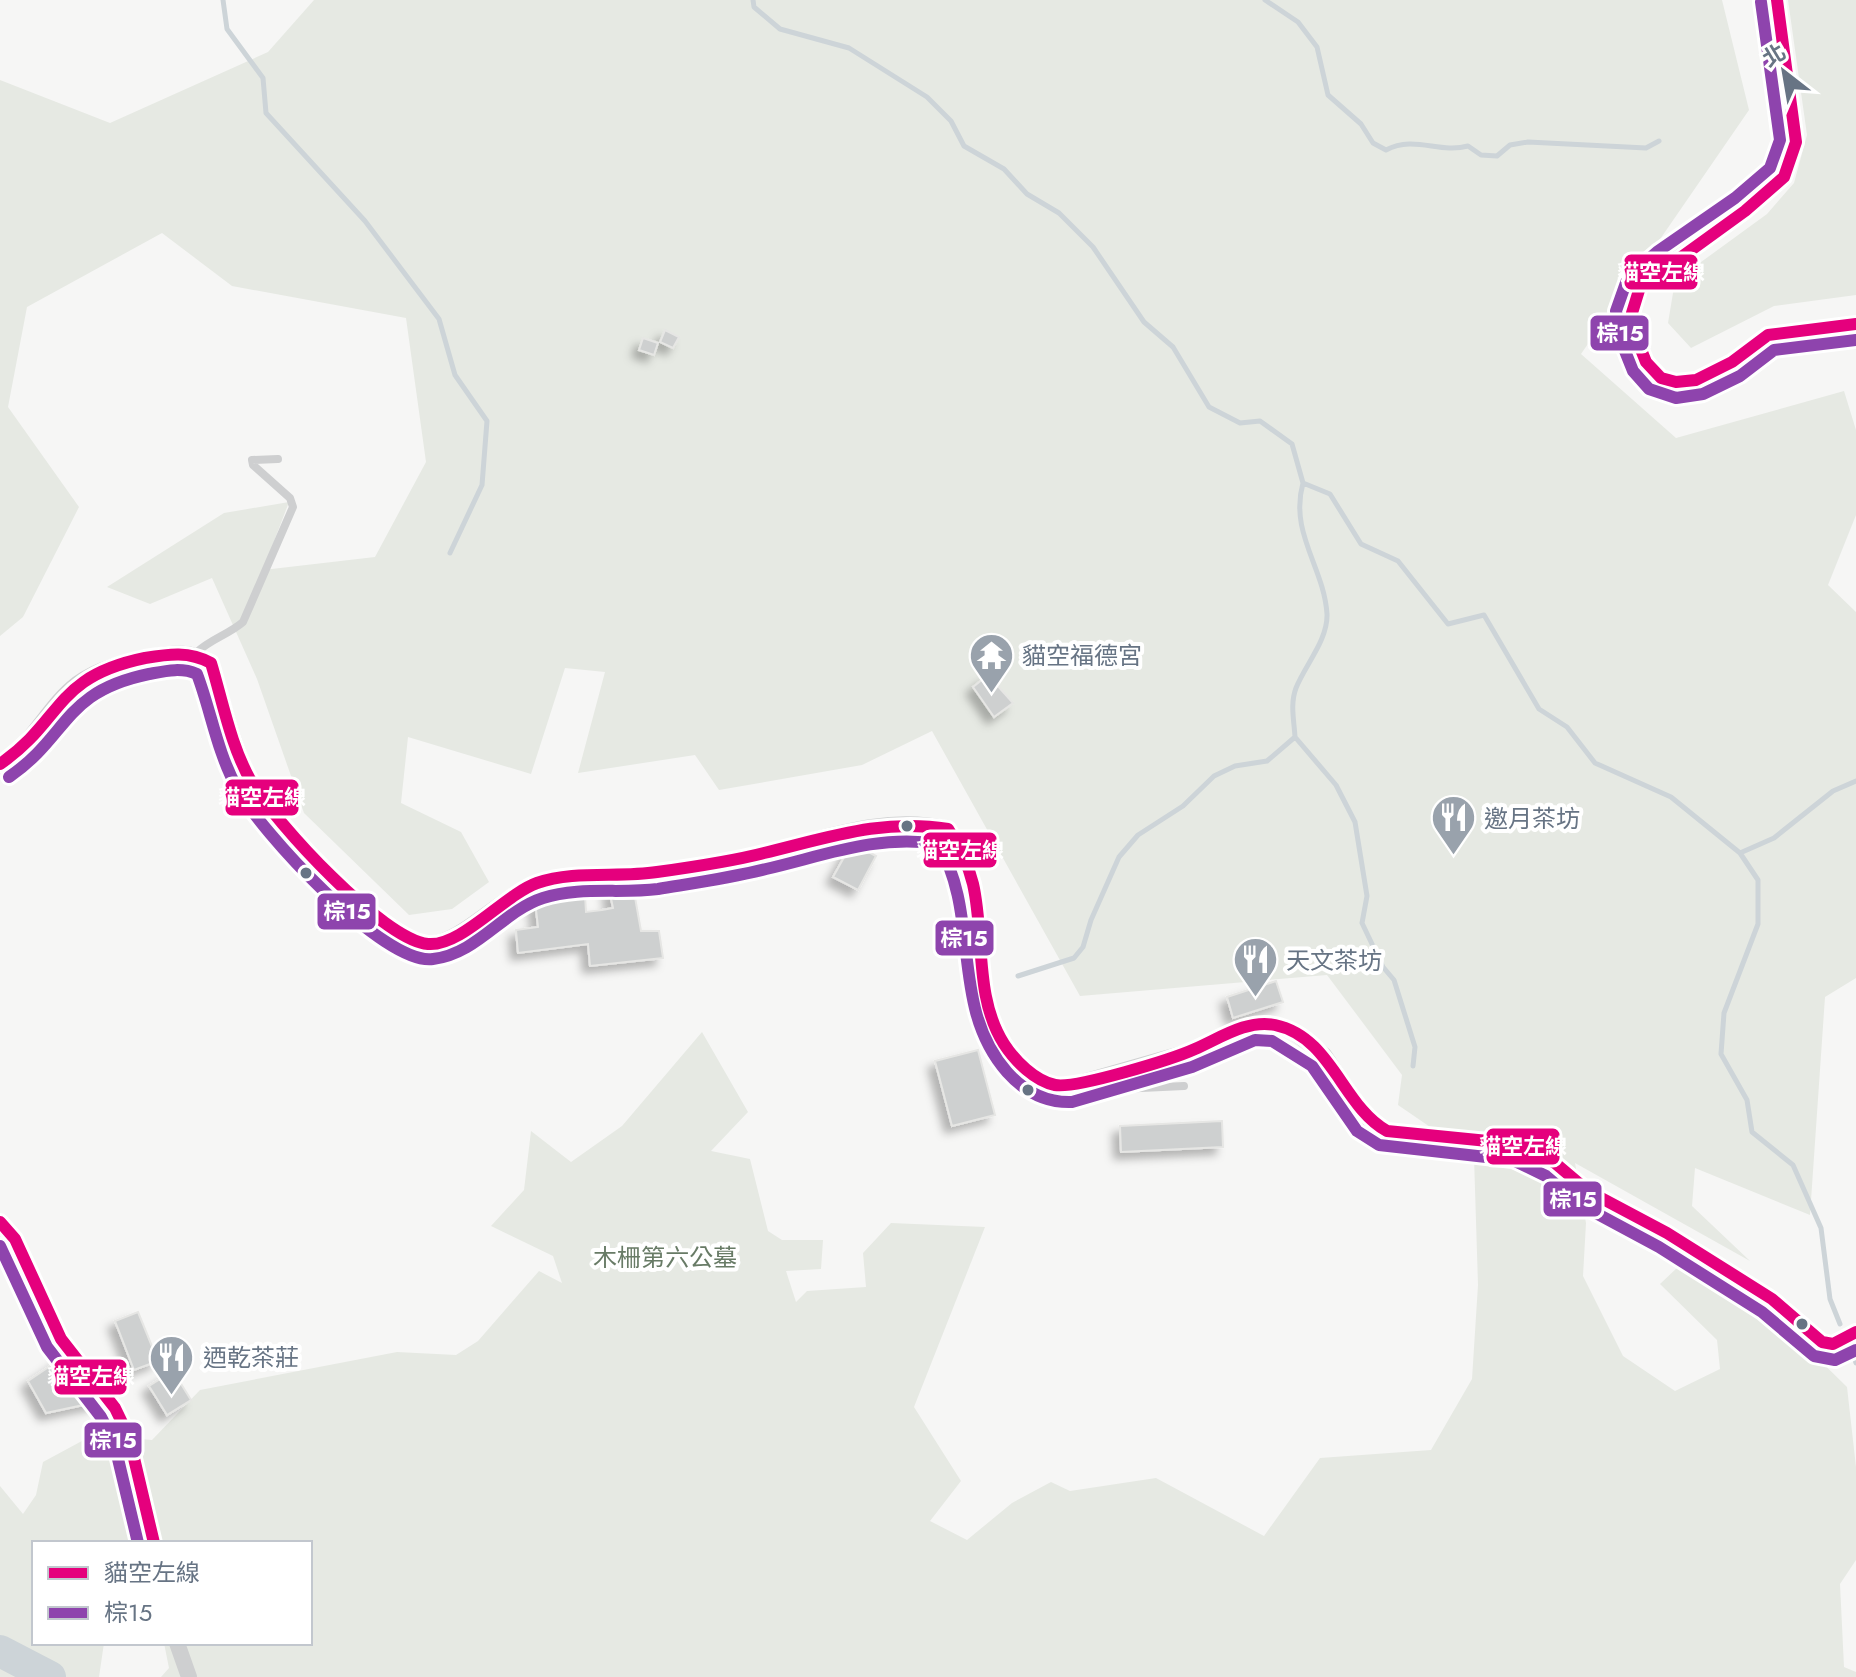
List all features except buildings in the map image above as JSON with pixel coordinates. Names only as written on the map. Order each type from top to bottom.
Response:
[{"type":"street","points":[[1777,0],[1796,142],[1784,177],[1745,211],[1666,265],[1640,287],[1632,313],[1636,337],[1646,362],[1661,378],[1686,381],[1696,380],[1732,362],[1768,335],[1856,324]]},
{"type":"street","points":[[0,764],[26,743],[76,685],[96,673],[165,654],[196,653],[211,663],[253,784],[361,905],[413,941],[431,944],[463,930],[507,899],[540,882],[635,876],[708,865],[865,827],[905,822],[948,829],[961,845],[968,870],[990,1015],[1004,1046],[1016,1061],[1055,1087],[1069,1086],[1188,1052],[1252,1024],[1276,1025],[1295,1033],[1324,1055],[1369,1121],[1387,1131],[1518,1144],[1555,1163],[1588,1191],[1667,1233],[1772,1299],[1822,1342],[1833,1344],[1856,1332]]},
{"type":"street","points":[[0,1222],[15,1239],[61,1339],[115,1408],[129,1437],[154,1541]]},
{"type":"street","points":[[178,1645],[189,1677]]},
{"type":"lane","points":[[196,653],[207,642],[231,633],[243,622],[293,507],[290,498],[253,465],[252,460],[278,459]]},
{"type":"lane","points":[[1055,1087],[1065,1099],[1120,1089],[1184,1086]]},
{"type":"green space","name":"木柵第六公墓","points":[[314,0],[1722,0],[1749,110],[1581,354],[1676,438],[1844,391],[1856,430],[1856,515],[1828,585],[1856,612],[1856,978],[1825,997],[1810,1215],[1695,1168],[1692,1206],[1750,1261],[1575,1163],[1586,1223],[1583,1276],[1623,1356],[1675,1391],[1720,1369],[1717,1340],[1660,1284],[1679,1266],[1792,1333],[1847,1387],[1856,1467],[1856,1560],[1840,1584],[1844,1667],[1856,1672],[1856,1677],[161,1677],[169,1668],[164,1645],[312,1645],[312,1541],[32,1541],[32,1645],[104,1645],[99,1677],[0,1677],[0,1486],[23,1514],[36,1495],[43,1462],[93,1435],[152,1440],[200,1390],[397,1352],[456,1355],[478,1341],[539,1271],[562,1283],[553,1256],[491,1226],[524,1190],[531,1131],[571,1162],[622,1126],[702,1032],[748,1112],[711,1151],[750,1159],[768,1231],[782,1240],[823,1240],[821,1269],[786,1271],[796,1302],[807,1291],[866,1287],[863,1253],[891,1223],[985,1227],[914,1407],[961,1481],[930,1521],[967,1540],[1012,1503],[1051,1482],[1070,1491],[1156,1478],[1264,1536],[1320,1458],[1431,1450],[1472,1379],[1478,1285],[1474,1157],[1398,1105],[1402,1075],[1327,975],[1080,996],[932,731],[862,765],[719,790],[695,755],[578,773],[605,672],[565,668],[531,774],[408,737],[401,803],[461,832],[489,882],[452,909],[409,915],[304,813],[257,679],[212,578],[150,604],[107,587],[224,513],[289,502],[263,570],[375,557],[426,462],[406,318],[232,286],[162,233],[27,307],[8,407],[79,507],[23,617],[0,636],[0,80],[110,123],[268,52]]},
{"type":"green space","points":[[1788,0],[1856,0],[1856,295],[1774,306],[1691,348],[1668,323],[1675,281],[1767,214],[1794,183],[1807,135]]},
{"type":"waterway","points":[[223,0],[227,29],[263,78],[266,113],[365,221],[439,319],[455,375],[487,421],[482,485],[450,553]]},
{"type":"waterway","points":[[753,0],[754,7],[780,29],[849,48],[927,97],[951,121],[964,146],[1004,169],[1027,194],[1059,213],[1093,247],[1144,322],[1173,347],[1209,407],[1240,423],[1260,421],[1292,444],[1303,483],[1330,494],[1361,544],[1398,561],[1448,624],[1484,615],[1539,709],[1567,727],[1595,763],[1671,797],[1740,853],[1758,880],[1758,924],[1724,1013],[1721,1054],[1747,1100],[1752,1132],[1793,1165],[1821,1228],[1830,1299],[1840,1324]]},
{"type":"waterway","points":[[1265,0],[1298,22],[1317,47],[1328,95],[1361,124],[1373,143],[1386,150],[1407,144],[1447,148],[1468,146],[1481,155],[1497,156],[1510,145],[1528,142],[1646,148],[1659,141]]},
{"type":"waterway","points":[[1018,976],[1074,958],[1083,947],[1091,920],[1119,857],[1138,835],[1183,806],[1214,776],[1235,766],[1267,761],[1295,737],[1294,694],[1320,643],[1327,614],[1325,597],[1300,518],[1303,483]]},
{"type":"waterway","points":[[1295,737],[1336,785],[1355,822],[1367,896],[1362,923],[1383,967],[1394,980],[1415,1047],[1413,1066]]},
{"type":"waterway","points":[[1740,853],[1774,838],[1833,791],[1856,781]]},
{"type":"waterway","points":[[1853,1354],[1856,1363]]},
{"type":"waterway","points":[[0,1651],[50,1677]]},
{"type":"transit line","name":"貓空左線","points":[[1777,0],[1796,142],[1784,177],[1745,211],[1640,287],[1632,313],[1636,337],[1646,362],[1661,378],[1676,382],[1696,380],[1732,362],[1768,335],[1856,324]]},
{"type":"transit line","name":"棕15","points":[[1761,2],[1780,140],[1770,168],[1735,198],[1657,252],[1628,277],[1616,311],[1621,341],[1633,371],[1649,389],[1676,398],[1703,394],[1740,376],[1774,350],[1856,340]]},
{"type":"transit line","name":"貓空左線","points":[[0,764],[21,748],[76,688],[93,676],[145,658],[179,654],[203,659],[211,663],[238,755],[264,801],[306,850],[359,902],[408,938],[428,944],[441,943],[454,937],[524,889],[551,879],[642,874],[697,866],[878,828],[924,826],[948,829],[963,855],[973,884],[984,986],[995,1026],[1014,1057],[1040,1079],[1055,1085],[1066,1085],[1103,1078],[1184,1054],[1244,1027],[1275,1025],[1294,1032],[1310,1043],[1324,1057],[1359,1106],[1387,1131],[1518,1144],[1555,1163],[1588,1191],[1667,1233],[1772,1299],[1822,1342],[1833,1344],[1856,1332]]},
{"type":"transit line","name":"棕15","points":[[9,777],[44,746],[69,716],[99,692],[149,674],[179,670],[197,674],[230,774],[250,808],[270,833],[355,919],[411,955],[433,959],[463,949],[515,912],[557,894],[658,889],[739,875],[872,844],[938,844],[951,871],[959,900],[978,1019],[989,1046],[1007,1072],[1036,1094],[1072,1102],[1192,1067],[1255,1040],[1272,1041],[1312,1066],[1357,1131],[1379,1145],[1513,1160],[1546,1176],[1579,1204],[1659,1247],[1762,1312],[1814,1356],[1835,1360],[1856,1350]]},
{"type":"transit line","name":"貓空左線","points":[[0,1222],[15,1239],[61,1339],[115,1408],[129,1437],[154,1541]]},
{"type":"transit line","name":"棕15","points":[[0,1246],[47,1347],[101,1417],[114,1442],[138,1541]]},
{"type":"place","name":"貓空福德宮","points":[[991,694]]},
{"type":"place","name":"邀月茶坊","points":[[1453,857]]},
{"type":"place","name":"天文茶坊","points":[[1255,999]]},
{"type":"place","name":"迺乾茶莊","points":[[172,1396]]}]
